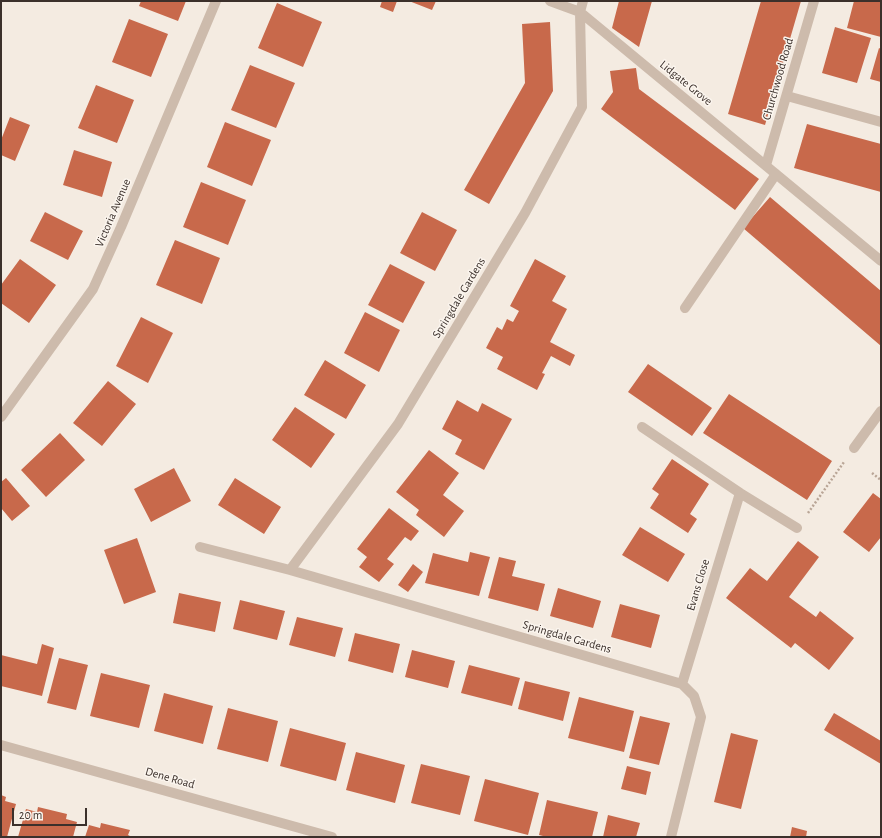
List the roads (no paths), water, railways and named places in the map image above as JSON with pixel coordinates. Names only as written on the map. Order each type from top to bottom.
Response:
[{"type":"street","name":"Victoria Avenue","points":[[1,417],[93,289],[121,227],[216,1]]},
{"type":"street","name":"Lidgate Grove","points":[[550,1],[580,12],[881,261]]},
{"type":"street","name":"Springdale Gardens","points":[[290,570],[398,424],[525,213],[582,107],[580,12],[583,1]]},
{"type":"street","name":"Churchwood Road","points":[[766,165],[814,1]]},
{"type":"street","points":[[787,96],[881,122]]},
{"type":"street","points":[[685,308],[776,174]]},
{"type":"street","points":[[854,448],[881,411]]},
{"type":"street","points":[[642,427],[740,493],[797,528]]},
{"type":"street","name":"Evans Close","points":[[682,684],[740,493]]},
{"type":"street","name":"Springdale Gardens","points":[[200,547],[290,570],[682,684]]},
{"type":"street","points":[[672,837],[701,717],[694,696],[682,684]]},
{"type":"street","name":"Dene Road","points":[[1,745],[332,837]]}]
